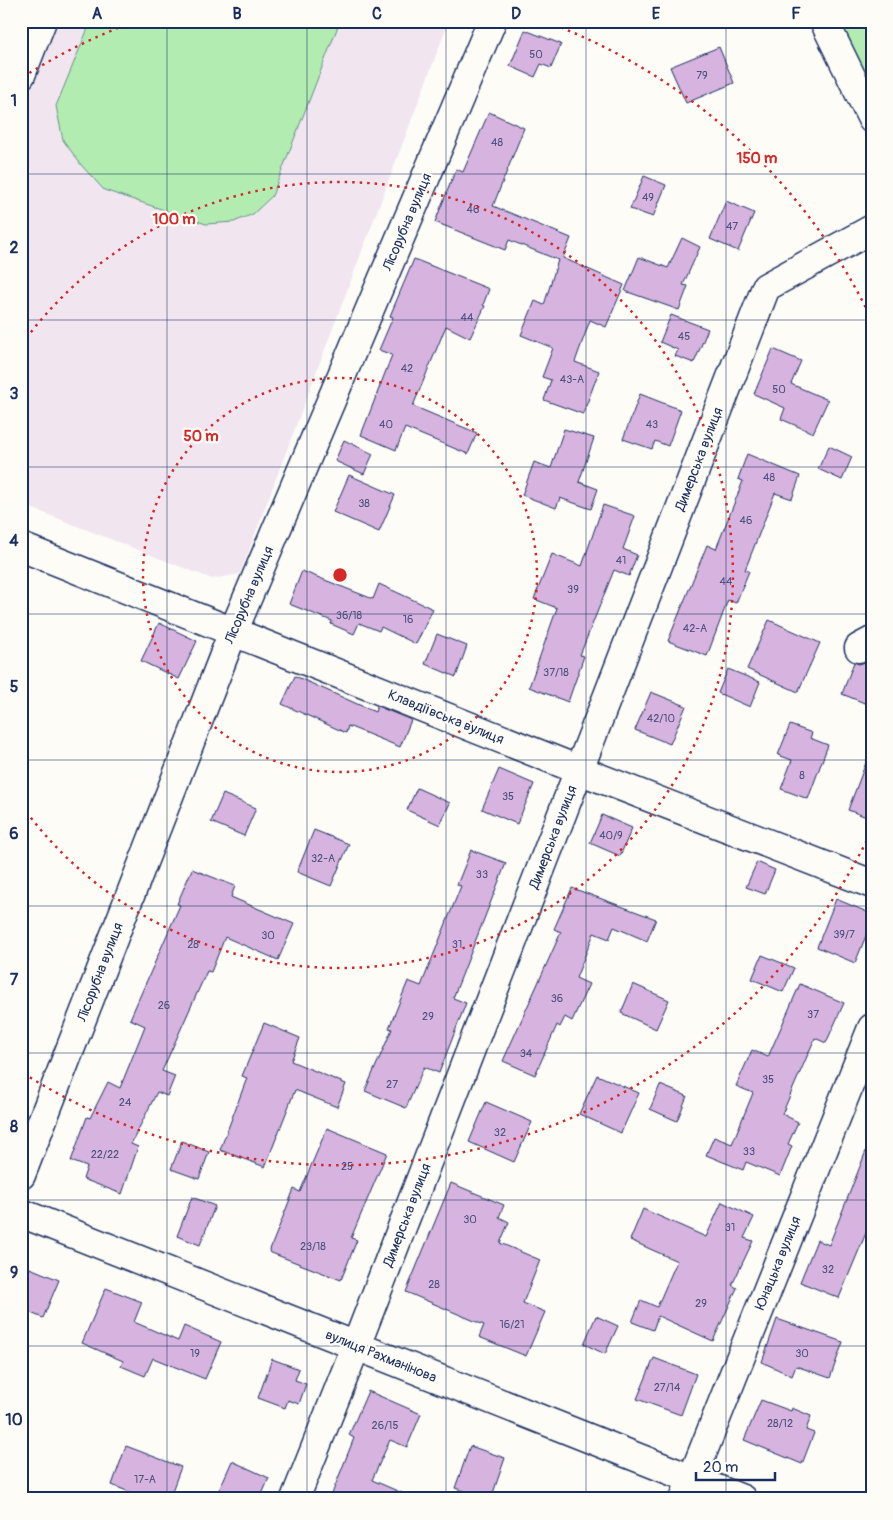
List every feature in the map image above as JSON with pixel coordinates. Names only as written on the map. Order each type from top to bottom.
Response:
[{"type":"street","points":[[21,75],[42,21]]},
{"type":"street","name":"Лісорубна вулиця","points":[[21,1175],[233,632],[492,21]]},
{"type":"street","points":[[824,21],[872,119]]},
{"type":"street","name":"Димерська вулиця","points":[[295,1499],[766,287],[872,229]]},
{"type":"street","name":"Клавдіївська вулиця","points":[[21,547],[579,770],[872,884]]},
{"type":"street","name":"Юнацька вулиця","points":[[688,1489],[872,1028]]},
{"type":"street","name":"вулиця Рахманінова","points":[[21,1213],[356,1346],[688,1489],[742,1499]]},
{"type":"shaded area","points":[[21,21],[449,21],[240,574],[212,579],[21,504]]},
{"type":"green space","points":[[91,21],[340,21],[272,196],[253,214],[234,222],[206,224],[104,190],[82,166],[63,140],[56,106]]},
{"type":"green space","points":[[834,21],[872,21],[872,100]]},
{"type":"building","points":[[525,30],[561,44],[551,68],[541,64],[535,77],[510,66]]},
{"type":"building","points":[[719,47],[734,83],[686,103],[670,67]]},
{"type":"building","points":[[489,112],[524,128],[493,206],[571,238],[563,258],[624,285],[606,327],[590,320],[575,362],[599,371],[583,414],[544,400],[551,380],[542,377],[553,348],[521,335],[535,301],[544,305],[558,260],[509,240],[505,250],[435,222],[456,169],[463,172]]},
{"type":"building","points":[[644,176],[666,185],[653,217],[630,209]]},
{"type":"building","points":[[726,201],[754,213],[738,251],[710,239]]},
{"type":"building","points":[[682,238],[700,247],[683,285],[688,286],[679,310],[625,291],[639,257],[668,268]]},
{"type":"building","points":[[414,259],[489,289],[483,305],[485,306],[470,338],[446,326],[413,406],[477,433],[468,454],[405,428],[396,450],[361,435],[392,355],[379,350],[393,317],[390,316]]},
{"type":"building","points":[[671,315],[708,329],[694,363],[675,356],[678,350],[660,342]]},
{"type":"building","points":[[773,349],[801,361],[791,384],[828,400],[813,433],[781,419],[785,408],[754,394]]},
{"type":"building","points":[[640,394],[681,410],[668,446],[655,441],[652,449],[623,439]]},
{"type":"building","points":[[564,429],[594,438],[579,482],[598,489],[591,509],[560,498],[556,508],[522,495],[534,462],[551,468]]},
{"type":"building","points":[[344,440],[373,454],[364,474],[335,461]]},
{"type":"building","points":[[829,446],[852,457],[842,480],[818,469]]},
{"type":"building","points":[[747,454],[800,476],[792,499],[775,493],[745,570],[749,571],[736,603],[728,600],[707,656],[668,641],[707,545],[716,549],[743,481],[738,479]]},
{"type":"building","points":[[349,475],[395,495],[379,532],[333,512]]},
{"type":"building","points":[[603,505],[635,516],[623,549],[637,555],[629,576],[614,570],[580,655],[584,656],[568,702],[529,687],[557,608],[534,599],[552,554],[582,566]]},
{"type":"building","points":[[302,571],[373,599],[379,584],[433,609],[416,644],[381,627],[379,631],[359,623],[354,634],[331,624],[332,621],[289,604]]},
{"type":"building","points":[[769,620],[820,643],[798,692],[747,669]]},
{"type":"building","points":[[159,623],[197,641],[179,679],[141,661]]},
{"type":"building","points":[[437,634],[467,646],[456,677],[425,664]]},
{"type":"building","points":[[872,659],[872,706],[842,694],[854,662],[859,664]]},
{"type":"building","points":[[728,669],[760,682],[750,707],[718,693]]},
{"type":"building","points":[[295,676],[375,712],[377,706],[411,720],[400,747],[348,726],[346,733],[282,704]]},
{"type":"building","points":[[651,692],[686,706],[670,744],[635,730]]},
{"type":"building","points":[[790,725],[812,733],[810,738],[828,745],[808,799],[781,789],[792,760],[778,755]]},
{"type":"building","points":[[870,752],[872,753],[872,819],[848,810]]},
{"type":"building","points":[[499,769],[534,784],[517,824],[482,809]]},
{"type":"building","points":[[417,788],[450,803],[440,825],[407,810]]},
{"type":"building","points":[[223,794],[256,808],[244,836],[211,822]]},
{"type":"building","points":[[602,815],[632,828],[620,856],[590,843]]},
{"type":"building","points":[[314,830],[349,844],[331,886],[297,872]]},
{"type":"building","points":[[471,850],[506,863],[453,998],[466,1003],[439,1073],[424,1067],[406,1108],[365,1091],[392,1029],[389,1028],[408,981],[421,986],[461,886],[457,885]]},
{"type":"building","points":[[757,862],[775,870],[765,894],[746,887]]},
{"type":"building","points":[[192,869],[235,886],[231,897],[294,924],[278,960],[225,937],[211,972],[207,971],[162,1071],[175,1076],[167,1096],[157,1092],[131,1144],[138,1147],[122,1194],[83,1179],[87,1167],[71,1161],[87,1117],[90,1118],[108,1082],[120,1088],[145,1026],[130,1019],[180,905],[177,904]]},
{"type":"building","points":[[572,888],[656,919],[647,941],[614,927],[609,939],[594,933],[576,978],[589,984],[572,1021],[565,1017],[560,1027],[557,1025],[535,1075],[503,1061],[561,932],[554,929]]},
{"type":"building","points":[[836,899],[872,914],[872,921],[855,963],[817,947]]},
{"type":"building","points":[[762,955],[794,968],[783,992],[752,979]]},
{"type":"building","points":[[633,984],[669,1000],[656,1029],[621,1013]]},
{"type":"building","points":[[800,984],[844,1003],[826,1043],[815,1038],[782,1114],[798,1122],[788,1144],[792,1146],[780,1176],[746,1162],[743,1170],[706,1155],[714,1137],[732,1144],[753,1093],[736,1086],[752,1050],[768,1057]]},
{"type":"building","points":[[264,1023],[300,1038],[291,1061],[346,1084],[337,1107],[295,1090],[265,1167],[220,1150],[247,1078],[242,1076]]},
{"type":"building","points":[[597,1075],[639,1093],[621,1133],[579,1114]]},
{"type":"building","points":[[660,1085],[687,1096],[677,1121],[650,1109]]},
{"type":"building","points":[[486,1102],[532,1122],[514,1162],[469,1142]]},
{"type":"building","points":[[327,1128],[387,1153],[351,1238],[357,1240],[341,1280],[269,1252],[294,1189],[300,1192]]},
{"type":"building","points":[[182,1141],[209,1152],[199,1179],[171,1169]]},
{"type":"building","points":[[870,1141],[872,1235],[866,1233],[839,1298],[800,1282],[817,1240],[829,1245]]},
{"type":"building","points":[[451,1183],[504,1205],[499,1217],[509,1222],[500,1243],[540,1260],[523,1303],[545,1312],[526,1356],[479,1337],[484,1325],[406,1292]]},
{"type":"building","points":[[192,1197],[215,1206],[200,1245],[177,1236]]},
{"type":"building","points":[[722,1202],[754,1217],[744,1238],[753,1241],[732,1285],[737,1288],[713,1341],[658,1316],[653,1330],[632,1322],[641,1300],[657,1307],[677,1261],[630,1240],[643,1209],[706,1237]]},
{"type":"building","points":[[30,1268],[59,1280],[43,1318],[21,1309],[21,1288]]},
{"type":"building","points":[[106,1288],[142,1302],[134,1322],[178,1341],[184,1326],[221,1342],[205,1379],[153,1358],[145,1376],[121,1366],[123,1361],[82,1343]]},
{"type":"building","points":[[596,1316],[618,1326],[605,1354],[584,1344]]},
{"type":"building","points":[[777,1319],[843,1342],[830,1378],[796,1366],[792,1376],[762,1362]]},
{"type":"building","points":[[654,1358],[696,1374],[681,1415],[637,1399]]},
{"type":"building","points":[[272,1359],[299,1369],[295,1380],[306,1384],[299,1404],[288,1400],[285,1408],[258,1398]]},
{"type":"building","points":[[368,1391],[421,1414],[407,1447],[390,1440],[372,1480],[416,1499],[330,1499],[354,1438],[349,1435]]},
{"type":"building","points":[[761,1400],[791,1411],[792,1408],[811,1416],[806,1430],[814,1433],[802,1464],[744,1440]]},
{"type":"building","points":[[126,1446],[181,1467],[169,1499],[147,1499],[112,1485]]},
{"type":"building","points":[[470,1446],[505,1458],[491,1499],[455,1488]]},
{"type":"building","points":[[232,1461],[269,1478],[260,1499],[215,1499]]}]
